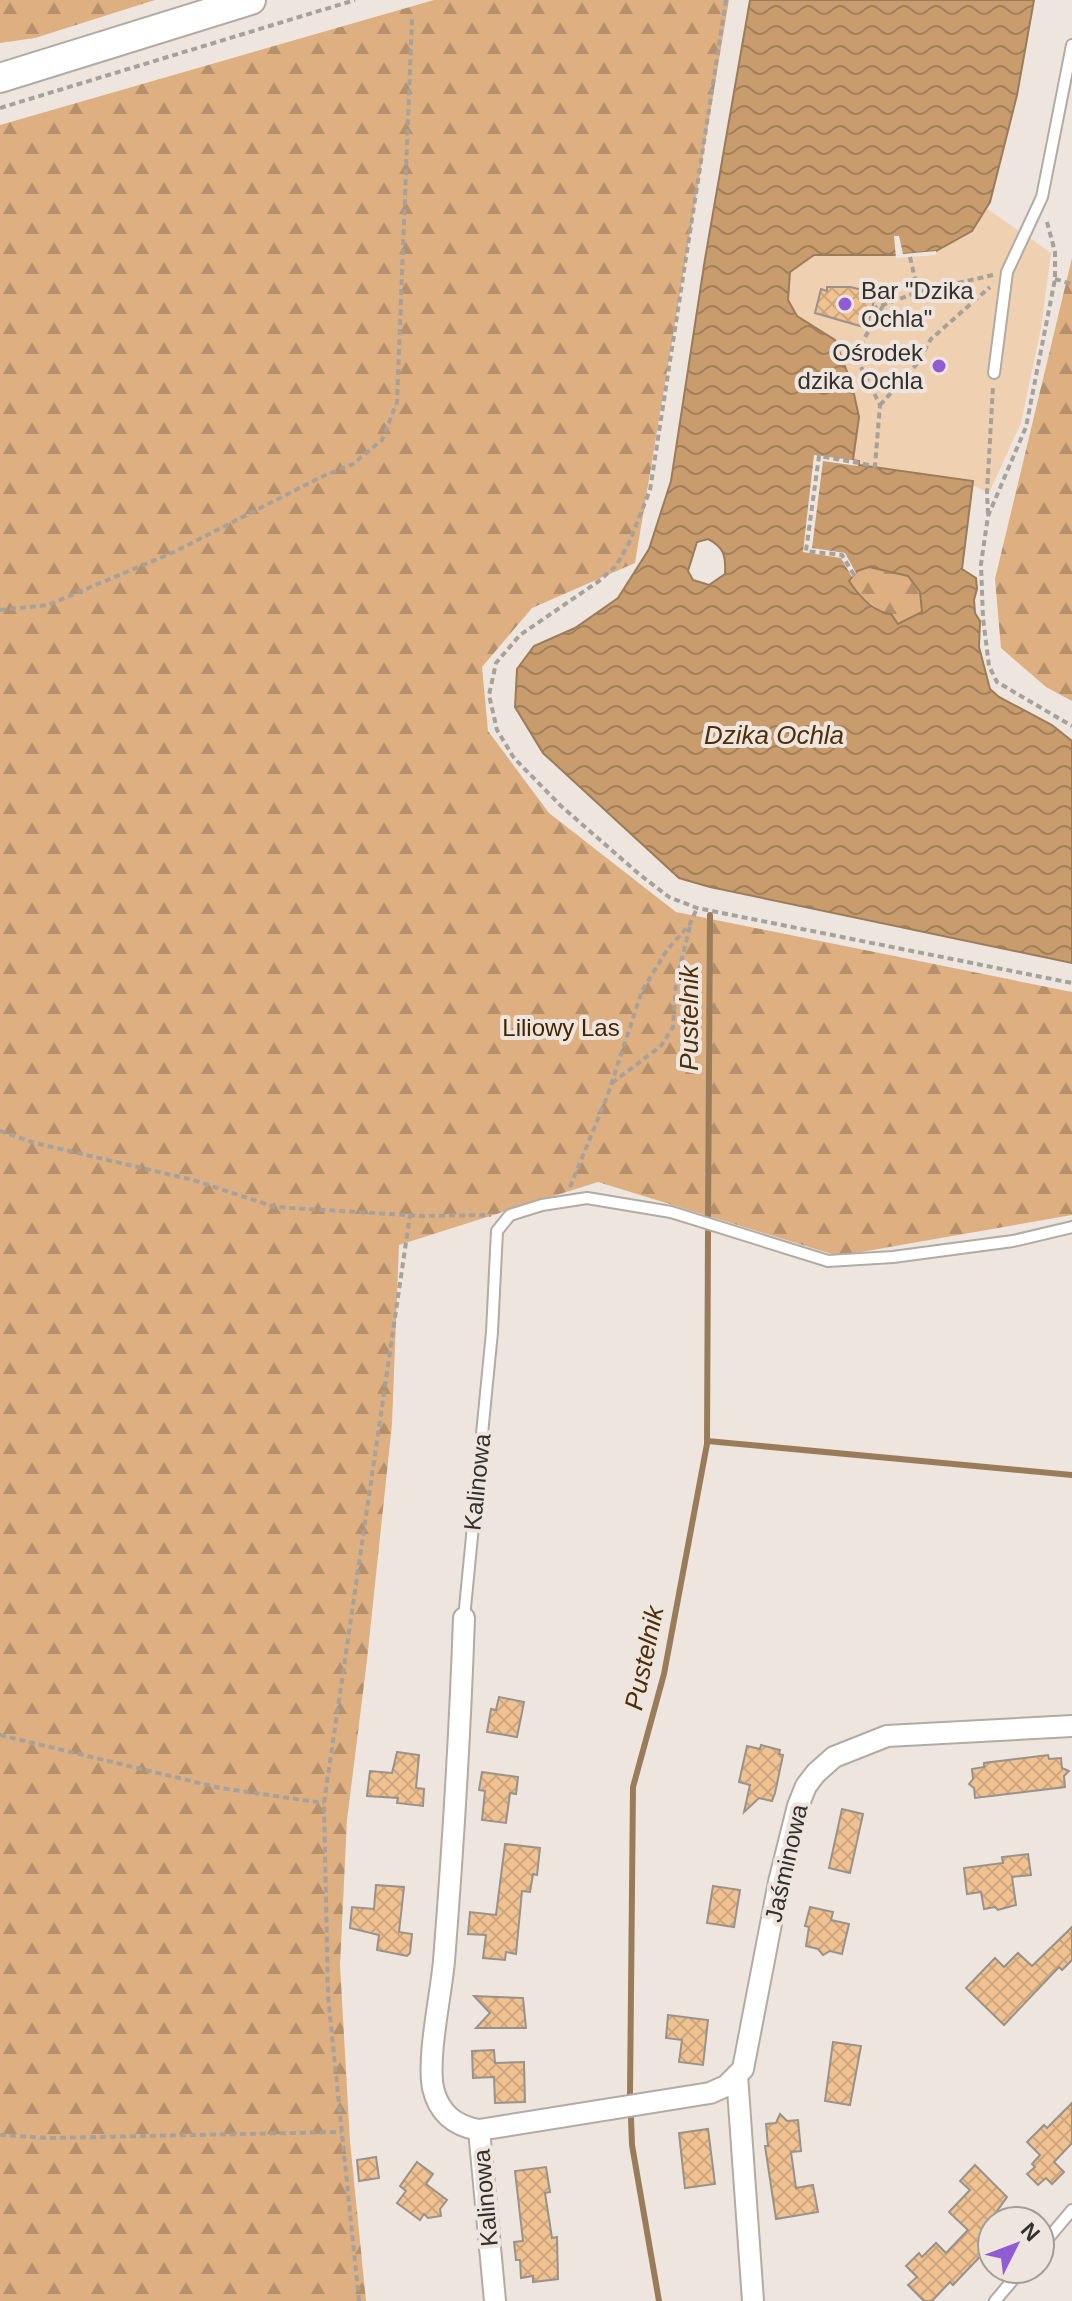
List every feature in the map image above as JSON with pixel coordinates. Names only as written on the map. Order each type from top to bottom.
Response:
[{"type":"main road","points":[[0,78],[251,0]]},
{"type":"street","name":"Kalinowa","points":[[464,1618],[444,1963],[432,2068],[434,2090],[444,2112],[459,2126],[479,2130],[495,2301]]},
{"type":"street","name":"Jaśminowa","points":[[753,2301],[737,2075],[743,2069],[747,2055],[779,1882],[806,1786],[834,1757],[887,1736],[1072,1726]]},
{"type":"street","points":[[479,2130],[710,2093],[726,2086],[737,2075]]},
{"type":"lane","points":[[994,373],[1007,272],[1042,197],[1072,45]]},
{"type":"lane","points":[[510,1215],[542,1205],[587,1198],[671,1212],[828,1261],[893,1257],[1013,1241],[1072,1227]]},
{"type":"lane","name":"Kalinowa","points":[[464,1618],[492,1332],[497,1231],[510,1215]]},
{"type":"lane","points":[[1056,2229],[1072,2210]]},
{"type":"lane","points":[[995,2301],[1008,2285]]},
{"type":"path","points":[[0,108],[355,0]]},
{"type":"path","points":[[726,0],[650,490],[629,543],[616,566],[520,635],[496,663],[489,695],[497,730],[514,758],[561,806],[669,897],[697,908],[1072,983]]},
{"type":"path","points":[[0,610],[48,605],[174,552],[321,477],[353,464],[382,440],[397,402],[412,18]]},
{"type":"path","points":[[988,516],[1026,427],[1045,341],[1055,279],[1055,252]]},
{"type":"path","points":[[910,257],[918,292]]},
{"type":"path","points":[[872,309],[918,292],[1007,272]]},
{"type":"path","points":[[880,405],[916,365],[931,339],[1007,272]]},
{"type":"path","points":[[1055,279],[1072,284]]},
{"type":"path","points":[[854,575],[842,555],[806,551],[819,456],[875,466],[880,405],[855,355],[884,304]]},
{"type":"path","points":[[994,373],[988,516],[981,564],[983,618],[991,670],[997,682],[1072,726]]},
{"type":"path","points":[[612,1083],[661,1046],[673,1027],[676,982],[697,908]]},
{"type":"path","points":[[564,1201],[612,1083],[642,991],[667,950],[690,924]]},
{"type":"path","points":[[0,1131],[35,1143],[193,1180],[275,1207],[410,1215],[510,1215]]},
{"type":"path","points":[[359,2301],[328,1996],[324,1803],[410,1215]]},
{"type":"path","points":[[0,1735],[220,1788],[324,1803]]},
{"type":"path","points":[[0,2135],[50,2138],[342,2132]]},
{"type":"shaded area","name":"Ośrodek dzika Ochla","points":[[986,208],[1051,253],[1041,328],[1021,423],[989,493],[972,485],[972,481],[858,464],[852,460],[859,417],[852,385],[835,340],[797,316],[788,300],[790,272],[814,255],[893,255],[936,251],[972,231]]},
{"type":"green space","points":[[0,0],[155,0],[35,38],[0,43]]},
{"type":"green space","name":"Liliowy Las","points":[[434,0],[729,0],[635,563],[532,608],[482,667],[488,731],[549,813],[676,912],[1072,992],[1072,1215],[838,1256],[598,1182],[399,1245],[392,1424],[347,1820],[340,1965],[350,2141],[366,2301],[0,2301],[0,125]]},
{"type":"green space","points":[[1072,258],[1072,701],[1046,687],[1001,648],[995,579]]},
{"type":"green space","points":[[869,567],[908,576],[920,592],[922,612],[898,624],[858,594],[849,581],[857,571]]},
{"type":"water","name":"Dzika Ochla","points":[[750,0],[1034,0],[1017,95],[990,202],[972,231],[936,251],[893,255],[814,255],[790,272],[788,300],[797,316],[835,340],[852,385],[859,417],[853,460],[859,461],[859,465],[973,481],[962,569],[976,578],[974,600],[975,613],[980,621],[979,647],[990,689],[1052,725],[1072,741],[1072,963],[679,878],[543,753],[515,707],[517,669],[534,646],[575,628],[618,598],[649,549],[671,481],[705,259]],"holes":[[[708,539],[721,549],[725,568],[725,574],[709,585],[693,580],[688,571],[697,542]],[[869,567],[908,576],[920,592],[922,612],[898,624],[891,614],[867,602],[849,581],[857,571]]]},
{"type":"pier","points":[[894,236],[899,236],[903,254],[936,251],[936,255],[896,258]]},
{"type":"pier","points":[[814,455],[859,461],[858,466],[823,461],[812,548],[845,553],[856,573],[852,577],[841,558],[803,552]]},
{"type":"building","name":"Bar \"Dzika Ochla\"","points":[[827,287],[850,287],[876,293],[867,328],[815,313],[821,289],[827,291]]},
{"type":"building","points":[[499,1697],[524,1702],[517,1737],[487,1732],[491,1709],[496,1710]]},
{"type":"building","points":[[761,1745],[780,1750],[779,1754],[783,1755],[775,1793],[772,1801],[759,1798],[744,1812],[750,1785],[739,1782],[747,1746],[760,1749]]},
{"type":"building","points":[[397,1752],[419,1755],[416,1788],[424,1789],[423,1806],[397,1803],[398,1798],[367,1796],[370,1771],[392,1773]]},
{"type":"building","points":[[1048,1755],[1049,1759],[1061,1758],[1062,1768],[1069,1771],[1064,1776],[1065,1787],[975,1798],[974,1788],[969,1784],[973,1779],[972,1769],[984,1767],[984,1763]]},
{"type":"building","points":[[482,1772],[518,1777],[516,1794],[510,1793],[506,1823],[482,1820],[485,1791],[479,1790]]},
{"type":"building","points":[[842,1809],[863,1814],[850,1873],[829,1868]]},
{"type":"building","points":[[505,1844],[540,1848],[537,1875],[533,1874],[530,1892],[522,1891],[516,1954],[506,1952],[505,1960],[483,1958],[486,1935],[468,1934],[470,1912],[496,1915]]},
{"type":"building","points":[[1028,1854],[1031,1875],[1012,1877],[1016,1905],[998,1910],[995,1907],[984,1909],[981,1892],[967,1894],[964,1868],[1003,1863],[1002,1857]]},
{"type":"building","points":[[376,1885],[404,1887],[399,1932],[412,1934],[407,1956],[377,1950],[379,1935],[350,1928],[352,1907],[374,1909]]},
{"type":"building","points":[[713,1886],[740,1890],[734,1927],[707,1923]]},
{"type":"building","points":[[810,1907],[833,1912],[831,1920],[849,1924],[842,1954],[830,1951],[823,1955],[818,1949],[806,1946],[809,1927],[805,1926]]},
{"type":"building","points":[[1072,1927],[1072,1960],[1062,1970],[1059,1967],[1004,2025],[966,1988],[995,1958],[1004,1967],[1018,1953],[1032,1966]]},
{"type":"building","points":[[474,1996],[523,1998],[526,2028],[476,2028],[490,2013]]},
{"type":"building","points":[[668,2015],[708,2020],[703,2065],[679,2062],[682,2040],[666,2038]]},
{"type":"building","points":[[833,2042],[861,2046],[850,2105],[825,2101]]},
{"type":"building","points":[[494,2050],[495,2063],[524,2062],[525,2102],[495,2103],[494,2077],[473,2078],[472,2051]]},
{"type":"building","points":[[1072,2103],[1072,2143],[1054,2162],[1064,2172],[1052,2184],[1046,2178],[1038,2185],[1027,2174],[1035,2167],[1032,2164],[1040,2155],[1027,2142],[1044,2125],[1047,2128]]},
{"type":"building","points":[[780,2114],[787,2121],[798,2120],[801,2151],[791,2152],[796,2188],[813,2185],[818,2212],[776,2219],[765,2146],[768,2146],[766,2124],[776,2123]]},
{"type":"building","points":[[708,2129],[715,2184],[685,2188],[679,2133]]},
{"type":"building","points":[[376,2157],[379,2178],[359,2181],[357,2160]]},
{"type":"building","points":[[417,2162],[433,2174],[426,2184],[447,2200],[440,2209],[441,2216],[428,2218],[424,2214],[420,2220],[397,2203],[406,2191],[400,2186]]},
{"type":"building","points":[[975,2165],[1007,2197],[1001,2205],[976,2205],[976,2261],[953,2285],[950,2282],[932,2301],[924,2301],[908,2285],[917,2277],[906,2266],[919,2253],[922,2257],[936,2243],[946,2253],[968,2230],[949,2212],[970,2190],[960,2181]]},
{"type":"building","points":[[546,2167],[550,2192],[545,2193],[552,2238],[557,2237],[558,2279],[533,2282],[533,2276],[521,2278],[520,2260],[516,2260],[514,2242],[523,2241],[515,2171]]},
{"type":"waterway","name":"Pustelnik","points":[[708,1218],[710,915]]},
{"type":"waterway","name":"Pustelnik","points":[[630,2094],[633,1787],[664,1674],[707,1444],[708,1232]]},
{"type":"waterway","points":[[707,1441],[1072,1475]]},
{"type":"waterway","name":"Pustelnik","points":[[631,2118],[632,2145],[659,2301]]},
{"type":"place","name":"Bar \"Dzika Ochla\"","points":[[845,304]]},
{"type":"place","name":"Ośrodek dzika Ochla","points":[[939,366]]}]
